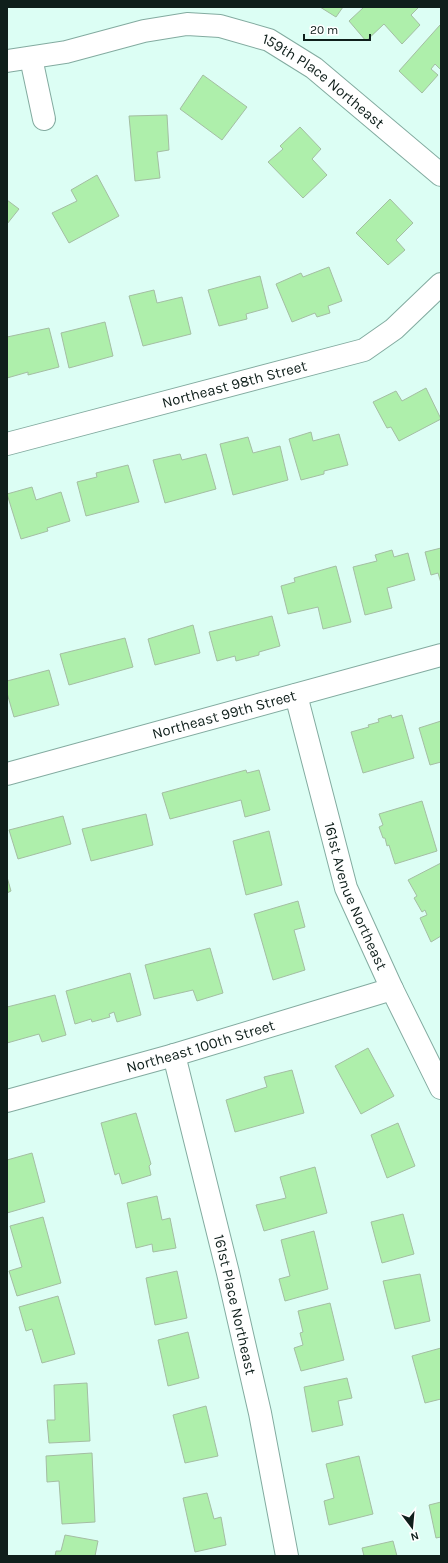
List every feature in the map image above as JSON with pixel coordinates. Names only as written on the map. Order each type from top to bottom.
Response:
[{"type":"street","name":"159th Place Northeast","points":[[7,61],[66,52],[144,31],[187,24],[220,26],[269,40],[314,68],[441,175]]},
{"type":"street","points":[[31,58],[44,119]]},
{"type":"street","name":"Northeast 98th Street","points":[[7,444],[364,350],[394,330],[441,284]]},
{"type":"street","name":"Northeast 99th Street","points":[[7,774],[441,655]]},
{"type":"street","name":"161st Avenue Northeast","points":[[296,695],[346,888],[392,989],[441,1088]]},
{"type":"street","name":"Northeast 100th Street","points":[[7,1101],[174,1055],[392,989]]},
{"type":"street","name":"161st Place Northeast","points":[[174,1055],[228,1273],[258,1406],[287,1556]]},
{"type":"building","points":[[320,7],[343,7],[336,17]]},
{"type":"building","points":[[364,7],[419,7],[411,15],[420,25],[402,44],[384,24],[366,41],[349,21]]},
{"type":"building","points":[[440,25],[441,70],[435,64],[431,69],[438,75],[422,93],[399,71]]},
{"type":"building","points":[[203,75],[247,107],[222,140],[180,109]]},
{"type":"building","points":[[167,115],[169,150],[157,152],[160,178],[135,181],[129,116]]},
{"type":"building","points":[[300,127],[321,149],[312,159],[327,175],[303,198],[268,162],[283,149],[280,146]]},
{"type":"building","points":[[97,175],[119,216],[69,243],[52,213],[77,201],[71,190]]},
{"type":"building","points":[[390,199],[413,223],[396,240],[405,250],[388,265],[356,233]]},
{"type":"building","points":[[7,200],[19,209],[7,224]]},
{"type":"building","points":[[329,267],[342,301],[328,306],[330,313],[317,317],[315,313],[292,322],[276,284],[301,273],[303,277]]},
{"type":"building","points":[[260,276],[268,308],[246,314],[247,319],[219,326],[208,290]]},
{"type":"building","points":[[154,290],[157,303],[182,297],[191,334],[143,346],[129,296]]},
{"type":"building","points":[[105,322],[113,356],[69,368],[61,333]]},
{"type":"building","points":[[49,328],[59,367],[28,375],[28,372],[7,378],[7,337]]},
{"type":"building","points":[[426,388],[441,419],[399,441],[391,427],[387,428],[373,402],[396,391],[402,401]]},
{"type":"building","points":[[311,432],[313,441],[339,434],[348,465],[324,471],[324,474],[301,480],[289,439]]},
{"type":"building","points":[[248,437],[253,453],[280,446],[288,480],[233,495],[220,444]]},
{"type":"building","points":[[180,454],[182,460],[206,454],[216,489],[165,503],[153,460]]},
{"type":"building","points":[[128,465],[139,502],[86,516],[77,482],[97,477],[96,473]]},
{"type":"building","points":[[32,487],[36,500],[61,492],[70,521],[47,528],[48,531],[21,539],[7,494]]},
{"type":"building","points":[[441,548],[441,583],[438,573],[431,575],[425,552]]},
{"type":"building","points":[[392,550],[394,557],[408,553],[415,580],[387,588],[392,608],[365,615],[353,567],[377,561],[375,555]]},
{"type":"building","points":[[336,566],[351,622],[323,629],[318,607],[288,614],[281,586],[295,582],[294,578]]},
{"type":"building","points":[[272,616],[280,646],[259,652],[259,655],[236,661],[235,656],[217,661],[209,632]]},
{"type":"building","points":[[193,625],[200,653],[155,665],[148,639]]},
{"type":"building","points":[[125,638],[133,667],[69,685],[60,654]]},
{"type":"building","points":[[49,670],[59,705],[14,717],[7,693],[7,681]]},
{"type":"building","points":[[391,715],[392,718],[402,715],[414,758],[363,773],[351,732],[369,727],[368,725],[379,722],[378,719]]},
{"type":"building","points":[[441,721],[441,762],[430,765],[419,728]]},
{"type":"building","points":[[246,770],[247,773],[259,770],[270,810],[245,817],[241,800],[170,819],[162,793]]},
{"type":"building","points":[[422,801],[437,851],[395,864],[389,845],[387,846],[385,838],[383,838],[379,827],[383,825],[379,814]]},
{"type":"building","points":[[146,814],[153,845],[91,861],[82,829]]},
{"type":"building","points":[[63,816],[71,844],[18,859],[9,830]]},
{"type":"building","points":[[269,831],[282,885],[246,895],[233,841]]},
{"type":"building","points":[[441,863],[441,936],[431,942],[420,918],[427,915],[425,910],[422,912],[414,898],[417,896],[408,880]]},
{"type":"building","points":[[7,877],[11,891],[7,893]]},
{"type":"building","points":[[298,901],[305,927],[294,930],[305,970],[273,980],[254,914]]},
{"type":"building","points":[[210,948],[223,993],[197,1001],[193,990],[154,999],[145,965]]},
{"type":"building","points":[[130,973],[141,1015],[117,1022],[114,1012],[109,1014],[110,1017],[92,1022],[91,1019],[75,1024],[66,991]]},
{"type":"building","points":[[55,995],[66,1035],[42,1042],[39,1034],[7,1043],[7,1007]]},
{"type":"building","points":[[368,1048],[394,1096],[361,1114],[335,1066]]},
{"type":"building","points":[[292,1070],[304,1113],[235,1132],[226,1100],[267,1087],[264,1077]]},
{"type":"building","points":[[136,1113],[151,1164],[149,1166],[151,1175],[122,1184],[119,1173],[115,1175],[101,1123]]},
{"type":"building","points":[[398,1123],[415,1166],[387,1178],[371,1135]]},
{"type":"building","points":[[32,1153],[45,1202],[7,1213],[7,1160]]},
{"type":"building","points":[[315,1167],[327,1213],[264,1231],[256,1205],[286,1198],[280,1177]]},
{"type":"building","points":[[157,1196],[162,1220],[170,1218],[176,1248],[153,1252],[152,1244],[136,1248],[127,1203]]},
{"type":"building","points":[[403,1214],[414,1254],[382,1263],[371,1222]]},
{"type":"building","points":[[43,1217],[61,1283],[17,1296],[9,1271],[22,1267],[10,1226]]},
{"type":"building","points":[[314,1231],[328,1289],[285,1301],[279,1279],[290,1276],[281,1240]]},
{"type":"building","points":[[177,1271],[187,1318],[155,1325],[146,1278]]},
{"type":"building","points":[[420,1274],[430,1321],[395,1329],[383,1281]]},
{"type":"building","points":[[58,1296],[75,1354],[42,1363],[32,1329],[26,1331],[19,1307]]},
{"type":"building","points":[[330,1303],[344,1360],[301,1371],[294,1348],[303,1345],[300,1333],[303,1332],[298,1311]]},
{"type":"building","points":[[188,1332],[199,1378],[168,1386],[158,1340]]},
{"type":"building","points":[[441,1348],[441,1399],[425,1403],[412,1356]]},
{"type":"building","points":[[347,1378],[352,1398],[338,1401],[343,1425],[312,1432],[304,1387]]},
{"type":"building","points":[[87,1383],[90,1441],[49,1443],[47,1420],[55,1420],[54,1385]]},
{"type":"building","points":[[206,1406],[218,1456],[185,1463],[173,1415]]},
{"type":"building","points":[[92,1453],[95,1522],[62,1524],[59,1481],[47,1482],[46,1456]]},
{"type":"building","points":[[359,1456],[373,1514],[329,1525],[324,1501],[334,1498],[326,1464]]},
{"type":"building","points":[[207,1493],[214,1519],[221,1517],[226,1545],[195,1552],[183,1498]]},
{"type":"building","points":[[441,1502],[441,1537],[436,1538],[429,1505]]},
{"type":"building","points":[[65,1535],[98,1541],[95,1556],[55,1556],[56,1551],[61,1551]]},
{"type":"building","points":[[393,1541],[397,1556],[364,1556],[362,1548]]}]
